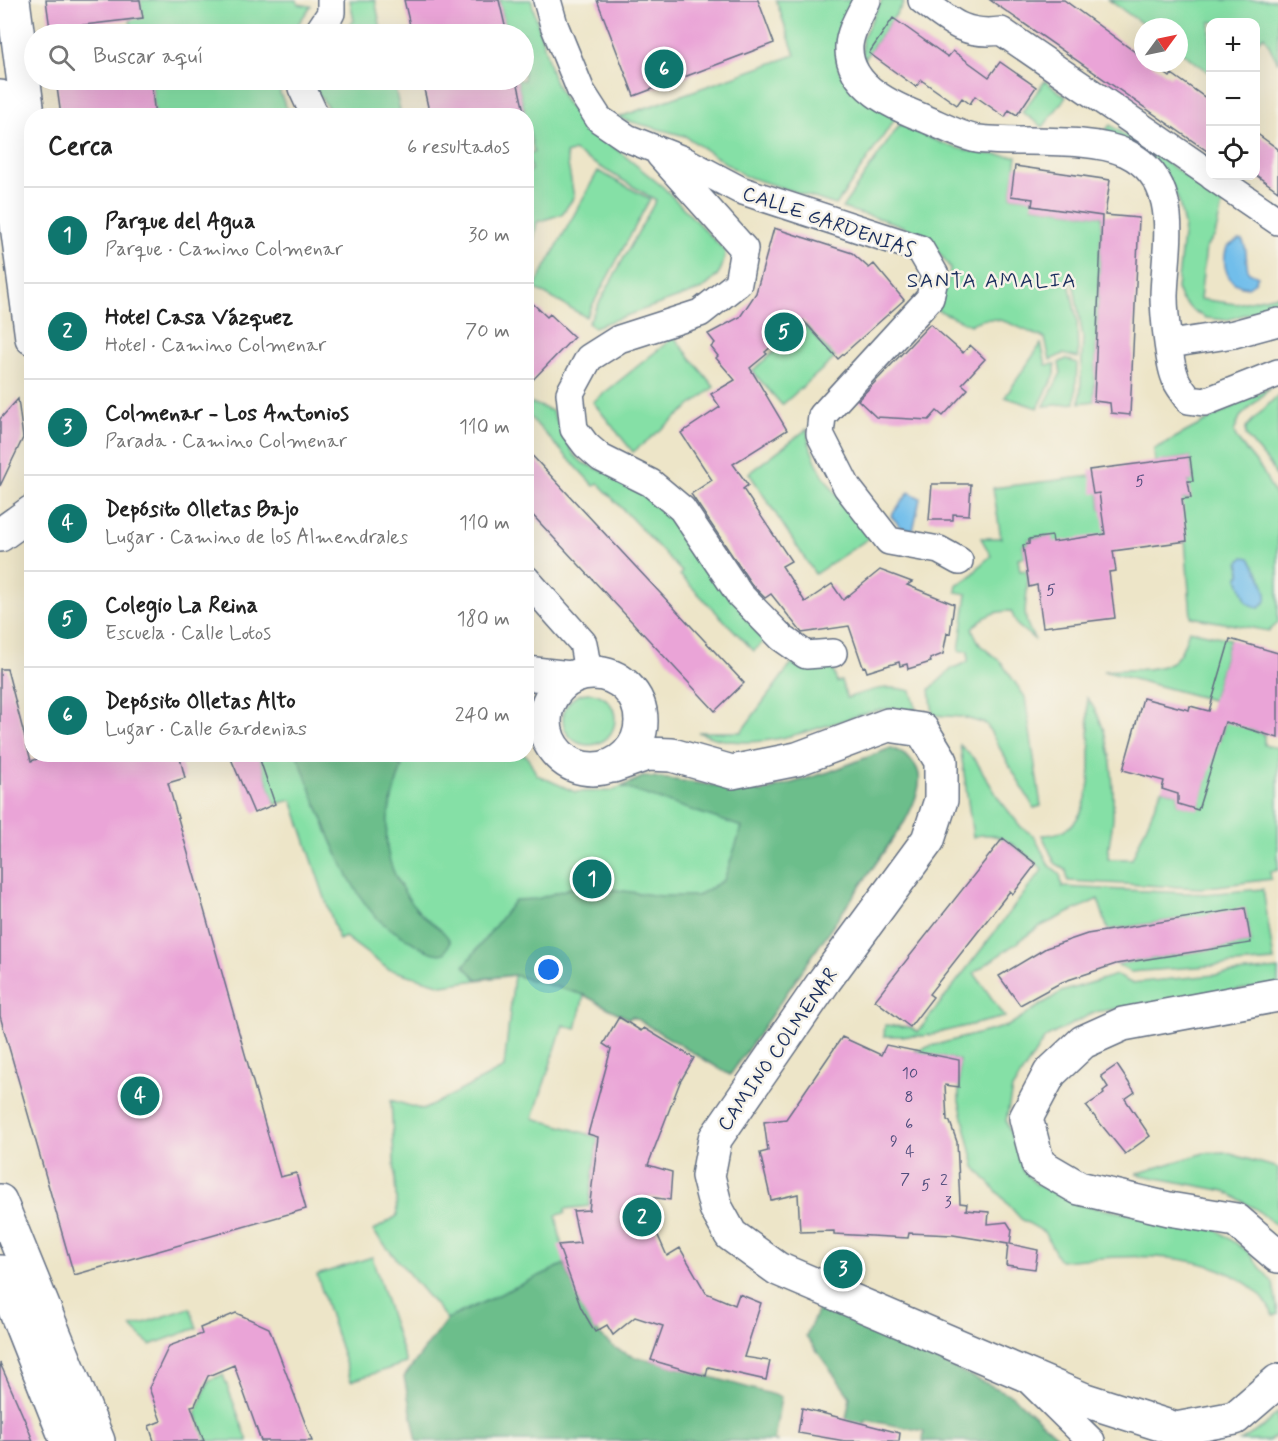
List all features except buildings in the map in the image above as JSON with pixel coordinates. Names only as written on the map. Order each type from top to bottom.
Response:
[{"type":"main road","points":[[14,0],[24,80]]},
{"type":"main road","points":[[25,90],[28,108]]},
{"type":"main road","points":[[0,97],[24,278]]},
{"type":"main road","points":[[0,535],[24,518]]},
{"type":"main road","points":[[534,672],[614,677],[626,685],[638,702],[647,726],[672,755]]},
{"type":"main road","points":[[546,734],[545,718],[549,702],[558,688],[579,675]]},
{"type":"main road","points":[[534,718],[546,734],[552,747],[573,765],[586,769],[613,766],[632,750],[638,739],[642,727],[638,702]]},
{"type":"main road","name":"CAMINO COLMENAR","points":[[613,766],[647,754],[672,755],[732,772],[797,759],[888,724],[922,730],[941,761],[941,800],[928,840],[825,980],[715,1139],[708,1176],[716,1208],[731,1235],[778,1269],[1024,1375],[1176,1435],[1235,1418],[1278,1381]]},
{"type":"main road","points":[[1278,995],[1123,1024],[1083,1042],[1050,1073],[1026,1118],[1038,1164],[1079,1188],[1169,1209],[1236,1220],[1278,1256]]},
{"type":"main road","points":[[0,1202],[98,1441]]},
{"type":"main road","points":[[0,1272],[67,1441]]},
{"type":"street","points":[[323,24],[330,13],[331,0]]},
{"type":"street","name":"CALLE GARDENIAS","points":[[547,0],[581,90],[599,119],[627,138],[657,152],[683,160],[740,190],[920,249],[935,275],[930,298],[822,416],[820,434],[848,487],[889,542],[939,550],[959,561]]},
{"type":"street","points":[[867,0],[852,30],[849,48],[856,74],[873,92],[905,111],[975,139],[1081,143],[1125,153],[1147,167],[1160,185],[1169,215],[1164,298],[1175,377],[1189,400],[1205,402],[1278,373]]},
{"type":"street","points":[[922,0],[957,26],[981,33],[1000,31],[1206,172]]},
{"type":"street","points":[[303,90],[311,108]]},
{"type":"street","points":[[657,152],[744,249],[738,283],[700,313],[619,339],[590,358],[570,393],[574,429],[586,446],[601,459],[651,483],[682,509],[740,595],[782,638],[806,655],[833,653]]},
{"type":"street","points":[[1218,180],[1278,221]]},
{"type":"street","points":[[1170,344],[1234,334],[1278,322]]},
{"type":"street","points":[[534,588],[583,643],[579,675]]},
{"type":"street","points":[[1024,1375],[1091,1441]]},
{"type":"green space","points":[[140,0],[297,0],[298,4],[311,6],[298,24],[131,24],[130,19],[142,17]]},
{"type":"green space","points":[[350,0],[375,0],[380,24],[351,24],[354,21]]},
{"type":"green space","points":[[499,0],[531,0],[553,78],[565,101],[583,122],[663,187],[725,251],[719,273],[702,289],[594,327],[588,323],[656,200],[574,151],[566,154],[574,197],[562,214],[537,222],[534,239],[534,108],[524,108],[519,90],[534,90],[534,24],[505,24]]},
{"type":"green space","points":[[776,0],[854,0],[839,42],[837,58],[840,71],[858,94],[895,119],[836,205],[745,176],[685,136],[617,118],[795,55]]},
{"type":"green space","points":[[882,0],[901,0],[904,3],[863,61],[862,39]]},
{"type":"green space","points":[[1109,0],[1278,0],[1278,63],[1264,36],[1260,40],[1260,18],[1206,18],[1206,70],[1188,57],[1188,18],[1134,18]]},
{"type":"green space","points":[[1045,81],[1066,97],[1043,127],[1022,112]]},
{"type":"green space","points":[[152,90],[280,90],[287,108],[154,108]]},
{"type":"green space","points":[[316,90],[395,90],[399,108],[328,108]]},
{"type":"green space","points":[[900,124],[956,148],[984,154],[1017,156],[1011,196],[1033,199],[1032,206],[1102,216],[1094,401],[1080,403],[1083,337],[1073,280],[1069,282],[1077,321],[1078,358],[1063,354],[1050,360],[1045,338],[999,320],[980,320],[970,325],[933,308],[948,282],[950,268],[939,253],[916,233],[904,227],[842,208]]},
{"type":"green space","points":[[1110,125],[1223,201],[1215,236],[1206,247],[1200,299],[1236,304],[1278,295],[1278,305],[1226,320],[1206,318],[1192,310],[1181,299],[1177,289],[1184,226],[1179,202],[1170,181],[1102,135]]},
{"type":"green space","points":[[598,171],[650,199],[586,317],[534,288]]},
{"type":"green space","points":[[805,325],[835,358],[782,405],[752,371]]},
{"type":"green space","points":[[674,337],[714,387],[633,452],[593,402]]},
{"type":"green space","points":[[1041,344],[1046,365],[1055,364],[1055,374],[1038,408],[1005,397]]},
{"type":"green space","points":[[1066,359],[1077,363],[1075,403],[1044,406],[1061,373],[1059,363]]},
{"type":"green space","points":[[1272,386],[1240,417],[1234,432],[1262,470],[1278,501],[1278,623],[1269,631],[1191,617],[1183,512],[1169,501],[1190,498],[1188,481],[1193,480],[1190,457],[1155,462],[1154,449]]},
{"type":"green space","points":[[1278,395],[1278,481],[1271,466],[1246,436],[1246,427]]},
{"type":"green space","points":[[534,404],[552,411],[574,455],[583,463],[626,480],[665,507],[767,638],[754,651],[680,575],[682,572],[598,483],[594,486],[534,422]]},
{"type":"green space","points":[[807,429],[815,459],[822,473],[869,538],[815,574],[749,473]]},
{"type":"green space","points":[[1090,476],[1099,493],[1101,510],[1122,507],[1113,533],[1055,558],[1051,536],[1029,539],[1029,544],[1023,545],[1025,557],[1018,558],[1020,571],[1027,570],[1025,613],[1029,629],[1035,640],[1017,625],[1011,611],[989,615],[972,629],[980,645],[1001,662],[1025,697],[1041,806],[1034,808],[986,724],[962,717],[933,715],[930,689],[953,668],[968,662],[968,651],[959,651],[967,594],[956,592],[957,584],[968,579],[991,556],[981,538],[1001,538],[993,488]]},
{"type":"green space","points":[[1189,630],[1230,639],[1212,700],[1103,671],[1147,669],[1170,663],[1180,653]]},
{"type":"green space","points":[[792,663],[801,669],[833,669],[837,682],[841,681],[847,698],[871,690],[887,688],[911,691],[916,708],[911,711],[891,709],[877,711],[778,739],[738,742],[718,739],[698,732],[741,732]]},
{"type":"green space","points":[[589,693],[599,695],[607,701],[613,709],[615,719],[613,729],[607,737],[599,743],[589,745],[579,743],[571,737],[565,729],[563,719],[565,709],[571,701],[579,695]]},
{"type":"green space","points":[[1087,698],[1102,725],[1110,755],[1113,818],[1108,859],[1132,859],[1162,789],[1178,794],[1178,804],[1198,809],[1209,772],[1212,741],[1219,742],[1227,715],[1255,709],[1249,729],[1264,734],[1264,745],[1278,748],[1278,870],[1270,872],[1271,879],[1201,888],[1068,881],[1066,870],[1055,863],[1042,835],[1062,831],[1076,820],[1085,803],[1090,761]]},
{"type":"green space","points":[[960,745],[976,761],[999,799],[1021,827],[1034,836],[1049,865],[1060,874],[1062,887],[1206,894],[1263,889],[1274,961],[1130,972],[1116,964],[1251,943],[1245,909],[1108,930],[1098,899],[1039,927],[974,973],[1005,1017],[924,1036],[884,1036],[885,1025],[910,1027],[918,1032],[1043,869],[1011,843],[993,836],[973,837]]},
{"type":"green space","points":[[891,748],[904,754],[912,762],[917,770],[919,788],[905,821],[730,1075],[632,1016],[629,1019],[584,995],[576,1029],[563,1025],[533,1118],[598,1137],[589,1206],[565,1209],[565,1213],[556,1215],[565,1264],[447,1319],[373,1231],[397,1216],[391,1100],[423,1110],[504,1068],[514,975],[442,985],[388,969],[345,937],[339,940],[292,800],[275,804],[260,762],[530,762],[537,775],[575,792],[611,791],[645,776],[762,792],[829,772]]},
{"type":"green space","points":[[891,748],[904,754],[917,770],[919,788],[911,809],[730,1075],[632,1016],[629,1019],[584,995],[514,975],[477,979],[464,966],[515,900],[537,899],[580,885],[660,896],[697,896],[724,880],[742,827],[622,787],[645,776],[762,792],[829,772]]},
{"type":"green space","points":[[300,762],[395,762],[402,766],[387,825],[389,859],[395,877],[405,894],[420,913],[448,938],[450,942],[445,953],[428,951],[420,947],[378,919],[353,885],[322,818]]},
{"type":"green space","points":[[1278,969],[1278,984],[1095,1012],[1045,1038],[1012,1089],[1006,1121],[1024,1172],[1036,1184],[1081,1205],[1217,1230],[1247,1251],[1273,1283],[1278,1314],[1274,1316],[1260,1295],[1238,1278],[1215,1267],[1164,1258],[1110,1257],[1060,1261],[1044,1232],[1021,1219],[975,1167],[959,1101],[959,1060],[912,1051],[1008,1026],[1061,992],[1116,975],[1131,983]]},
{"type":"green space","points":[[1224,1152],[1278,1168],[1278,1227],[1256,1209],[1225,1191],[1136,1174],[1204,1153]]},
{"type":"green space","points":[[372,1257],[406,1363],[351,1381],[317,1275]]},
{"type":"green space","points":[[565,1264],[578,1297],[594,1327],[617,1349],[632,1356],[781,1397],[774,1440],[778,1441],[417,1441],[404,1377],[447,1319]]},
{"type":"green space","points":[[820,1305],[1011,1395],[1063,1441],[923,1441],[924,1431],[866,1420],[865,1425],[846,1420],[850,1397],[806,1336]]},
{"type":"green space","points":[[190,1308],[197,1328],[150,1345],[131,1327]]},
{"type":"green space","points":[[223,1375],[248,1441],[206,1441],[196,1413],[209,1380]]},
{"type":"green space","points":[[1278,1412],[1278,1436],[1268,1441],[1240,1441],[1263,1427]]},
{"type":"water","points":[[1238,240],[1244,243],[1249,272],[1258,276],[1248,287],[1235,283],[1225,267],[1227,247]]},
{"type":"water","points":[[909,492],[920,498],[913,531],[901,527],[891,516]]},
{"type":"water","points":[[1244,557],[1250,558],[1264,585],[1266,601],[1259,608],[1247,603],[1238,578],[1241,573],[1239,562]]},
{"type":"place","name":"Depósito Olletas Alto","points":[[664,69]]},
{"type":"place","name":"Colegio La Reina","points":[[784,332]]},
{"type":"place","name":"Parque del Agua","points":[[592,879]]},
{"type":"place","name":"Depósito Olletas Bajo","points":[[140,1096]]},
{"type":"place","name":"Hotel Casa Vázquez","points":[[642,1217]]},
{"type":"place","name":"Colmenar - Los Antonios","points":[[843,1269]]},
{"type":"district","name":"SANTA AMALIA","points":[[992,280]]}]
